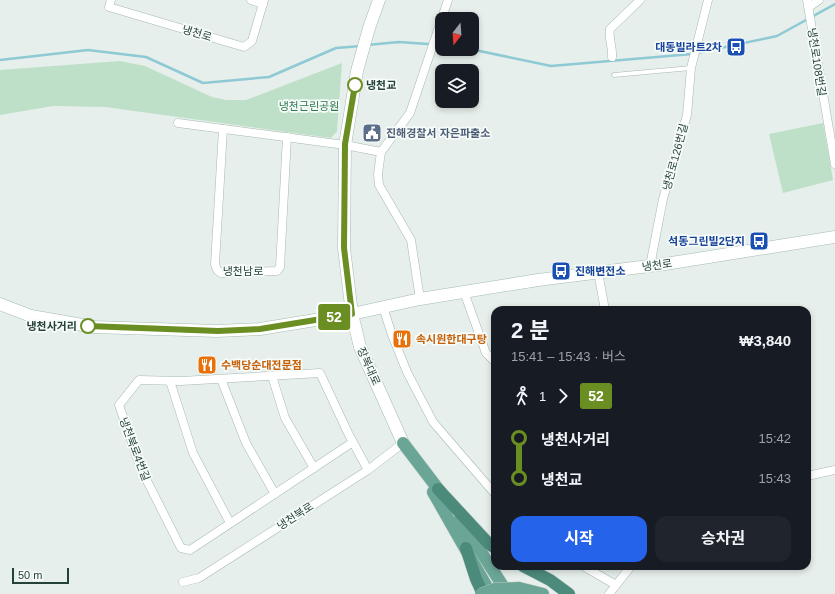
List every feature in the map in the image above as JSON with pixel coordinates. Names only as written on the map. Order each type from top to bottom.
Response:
[{"type":"highway","points":[[438,489],[491,545]]},
{"type":"highway","points":[[466,548],[482,594]]},
{"type":"highway","points":[[531,570],[550,580],[569,594]]},
{"type":"main road","name":"장복대로","points":[[379,0],[369,28],[357,71],[345,144],[344,248],[352,314],[360,346],[403,442]]},
{"type":"main road","name":"냉천로","points":[[0,304],[31,316],[94,327],[218,331],[260,329],[352,314],[420,299],[598,272],[650,266],[835,237]]},
{"type":"main road","points":[[403,442],[464,524],[491,567]]},
{"type":"main road","points":[[403,442],[466,548],[491,594]]},
{"type":"main road","points":[[493,570],[508,594]]},
{"type":"main road","points":[[482,594],[495,589],[519,588],[543,594]]},
{"type":"street","name":"냉천로","points":[[111,0],[109,7],[244,47],[252,41],[263,2],[251,0]]},
{"type":"street","points":[[420,299],[411,240],[379,185],[378,174],[381,152],[410,113],[448,0]]},
{"type":"street","points":[[612,57],[613,48],[609,34],[610,29],[640,0]]},
{"type":"street","name":"냉천로126번길","points":[[650,266],[663,200],[687,115],[691,68],[708,0]]},
{"type":"street","points":[[808,3],[819,0]]},
{"type":"street","name":"냉천로108번길","points":[[808,3],[835,164]]},
{"type":"street","points":[[178,123],[345,144],[381,152]]},
{"type":"street","name":"냉천남로","points":[[223,129],[215,264],[217,270],[221,273],[277,271],[280,267],[287,137]]},
{"type":"street","points":[[598,272],[604,306]]},
{"type":"street","points":[[464,292],[486,353],[491,358]]},
{"type":"street","points":[[383,307],[392,335],[407,372],[433,422],[491,489]]},
{"type":"street","name":"냉천북로4번길","points":[[230,524],[190,550],[181,548],[142,469],[119,405],[139,380],[170,381],[320,373],[368,470]]},
{"type":"street","points":[[272,376],[285,418],[314,468]]},
{"type":"street","points":[[221,379],[246,443],[275,494]]},
{"type":"street","points":[[170,381],[193,453],[230,524],[353,442]]},
{"type":"street","name":"냉천북로","points":[[183,582],[199,578],[368,470],[403,442]]},
{"type":"street","points":[[811,475],[835,470]]},
{"type":"street","points":[[590,570],[616,585]]},
{"type":"street","points":[[609,594],[627,570]]},
{"type":"lane","points":[[614,75],[691,68]]},
{"type":"green space","name":"냉천근린공원","points":[[120,61],[145,66],[212,97],[226,100],[246,100],[342,63],[337,131],[331,138],[105,107],[53,106],[0,115],[0,70]]},
{"type":"green space","points":[[823,123],[833,180],[783,193],[769,134]]},
{"type":"waterway","points":[[479,51],[551,66],[692,54],[777,36],[835,4]]},
{"type":"waterway","points":[[367,45],[399,42],[435,45]]},
{"type":"waterway","points":[[0,60],[88,50],[146,57],[203,83],[269,77],[336,48],[361,46]]},
{"type":"bus line","name":"52","points":[[88,326],[218,331],[260,329],[352,314],[344,248],[345,144],[355,85]]},
{"type":"place","name":"대동빌라트2차","points":[[736,47]]},
{"type":"place","name":"냉천교","points":[[355,85]]},
{"type":"place","name":"진해경찰서 자은파출소","points":[[372,133]]},
{"type":"place","name":"석동그린빌2단지","points":[[759,241]]},
{"type":"place","name":"진해변전소","points":[[561,271]]},
{"type":"place","name":"냉천사거리","points":[[88,326]]},
{"type":"place","name":"속시원한대구탕","points":[[402,339]]},
{"type":"place","name":"수백당순대전문점","points":[[207,365]]}]
